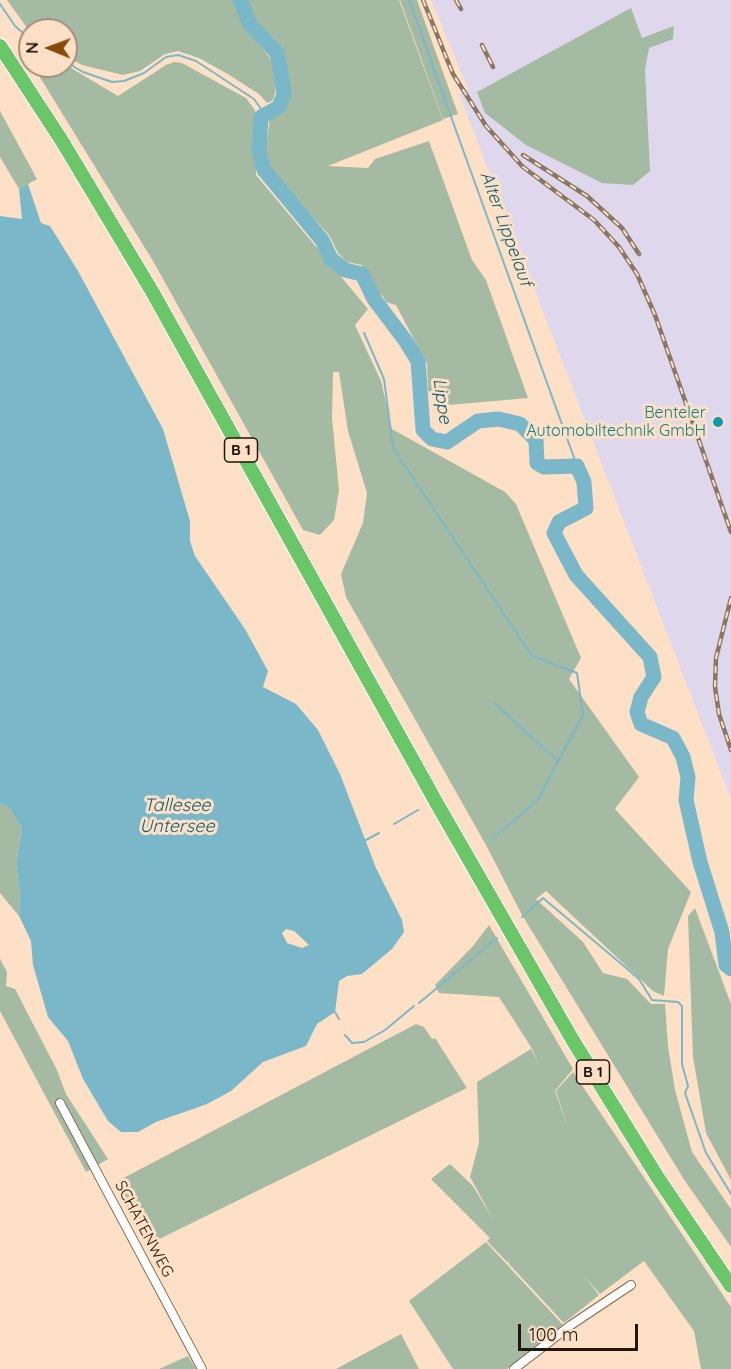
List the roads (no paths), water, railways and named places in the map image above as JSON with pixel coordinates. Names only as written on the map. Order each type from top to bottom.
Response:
[{"type":"highway","name":"B 1","points":[[0,46],[62,141],[153,293],[436,802],[572,1040],[658,1178],[731,1286]]},
{"type":"street","name":"SCHATENWEG","points":[[60,1103],[202,1369]]},
{"type":"street","points":[[514,1369],[571,1324],[631,1285]]},
{"type":"water","name":"Tallesee Untersee","points":[[28,184],[41,223],[50,226],[78,271],[163,429],[190,521],[190,541],[195,556],[245,629],[268,671],[263,687],[296,704],[318,730],[340,774],[376,868],[402,920],[404,932],[392,949],[362,974],[347,976],[339,981],[335,1012],[317,1024],[306,1046],[263,1062],[231,1091],[207,1104],[156,1122],[138,1132],[121,1132],[108,1121],[83,1079],[68,1041],[48,1017],[33,965],[31,941],[19,916],[20,894],[16,863],[22,829],[10,809],[0,803],[0,216],[22,219],[19,189]],"holes":[[[286,929],[294,931],[309,945],[302,948],[287,943],[282,933]]]},
{"type":"waterway","name":"Lippe","points":[[240,0],[250,24],[277,53],[282,78],[284,94],[279,107],[261,117],[259,152],[264,170],[322,240],[331,259],[345,270],[362,274],[374,299],[418,361],[423,430],[432,439],[447,442],[478,421],[499,419],[520,424],[536,440],[537,463],[544,467],[577,466],[584,482],[586,508],[559,522],[554,533],[576,575],[650,657],[654,677],[641,697],[637,712],[641,724],[673,738],[683,757],[688,777],[686,800],[700,862],[722,932],[726,965],[731,969]]},
{"type":"waterway","name":"Alter Lippelauf","points":[[409,0],[577,466]]},
{"type":"waterway","points":[[0,4],[18,29]]},
{"type":"waterway","points":[[78,69],[112,82],[124,81],[144,73],[166,57],[178,55],[196,61],[254,99],[264,113]]},
{"type":"waterway","points":[[364,333],[384,379],[393,448],[532,656],[577,673],[583,715],[537,801],[493,838]]},
{"type":"waterway","points":[[494,703],[558,761]]},
{"type":"waterway","points":[[394,824],[418,810]]},
{"type":"waterway","points":[[366,840],[379,833]]},
{"type":"waterway","points":[[522,917],[543,898],[639,979],[652,1000],[678,1002],[682,1006],[682,1064],[688,1086],[685,1093],[706,1153],[731,1194]]},
{"type":"waterway","points":[[419,1003],[497,938]]},
{"type":"waterway","points":[[345,1035],[352,1043],[364,1042],[385,1030],[414,1006]]},
{"type":"waterway","points":[[335,1012],[339,1019]]},
{"type":"railway","points":[[423,0],[453,74],[486,126],[523,167],[594,220],[619,247],[637,274],[655,315],[731,532]]},
{"type":"railway","points":[[456,0],[461,9]]},
{"type":"railway","points":[[482,45],[493,67]]},
{"type":"railway","points":[[523,155],[587,196],[622,228],[639,254]]},
{"type":"railway","points":[[731,598],[716,658],[715,687],[719,714],[731,750]]},
{"type":"place","name":"Benteler Automobiltechnik GmbH","points":[[718,422]]}]
